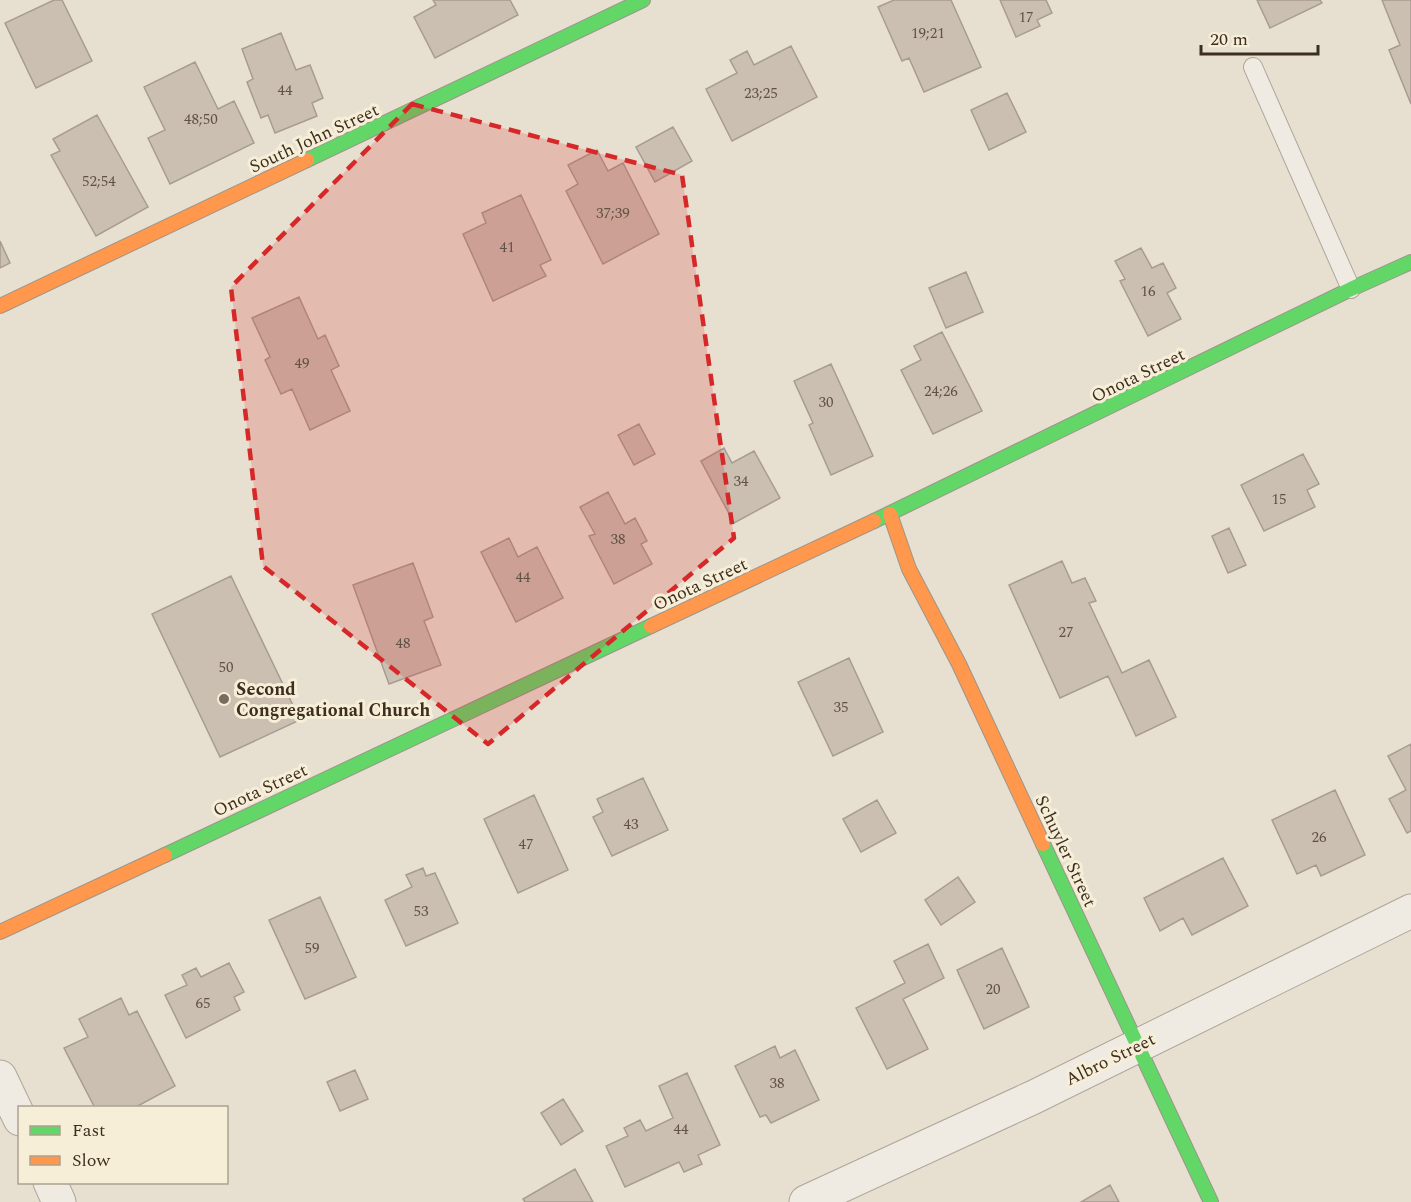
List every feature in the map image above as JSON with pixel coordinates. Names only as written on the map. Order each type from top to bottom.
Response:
[{"type":"street","name":"South John Street","points":[[0,306],[643,0]]},
{"type":"street","name":"Onota Street","points":[[0,932],[890,514],[1351,289],[1411,262]]},
{"type":"street","name":"Schuyler Street","points":[[890,514],[909,569],[959,664],[1211,1202]]},
{"type":"street","name":"Albro Street","points":[[806,1202],[1034,1097],[1411,911]]},
{"type":"street","points":[[0,1077],[18,1115]]},
{"type":"street","points":[[51,1184],[59,1202]]},
{"type":"lane","points":[[1253,67],[1351,289]]},
{"type":"highlighted area","points":[[412,104],[682,175],[734,538],[488,744],[263,566],[231,287]]},
{"type":"building","points":[[54,0],[62,0],[92,61],[36,88],[5,23]]},
{"type":"building","points":[[433,0],[510,0],[518,15],[435,58],[414,17],[436,5]]},
{"type":"building","points":[[894,0],[951,0],[981,67],[924,92],[909,58],[902,61],[878,7]]},
{"type":"building","points":[[1000,0],[1046,0],[1052,13],[1037,20],[1040,26],[1016,37]]},
{"type":"building","points":[[1257,0],[1320,0],[1322,3],[1270,28]]},
{"type":"building","points":[[1382,0],[1411,0],[1411,104],[1389,50],[1400,45]]},
{"type":"building","points":[[281,33],[296,70],[310,65],[323,98],[312,103],[317,116],[275,133],[268,115],[261,118],[247,82],[253,79],[242,49]]},
{"type":"building","points":[[791,46],[817,97],[732,141],[706,89],[737,73],[730,60],[747,51],[754,65]]},
{"type":"building","points":[[195,62],[218,109],[234,101],[254,143],[170,184],[148,138],[165,130],[144,87]]},
{"type":"building","points":[[1007,93],[1026,132],[989,150],[971,110]]},
{"type":"building","points":[[97,115],[148,207],[96,236],[51,155],[60,151],[53,139]]},
{"type":"building","points":[[673,127],[692,161],[655,182],[636,147]]},
{"type":"building","points":[[597,150],[608,171],[623,163],[659,234],[603,264],[566,191],[578,184],[568,165]]},
{"type":"building","points":[[521,195],[551,260],[540,265],[546,276],[493,301],[463,234],[486,223],[482,213]]},
{"type":"building","points":[[0,241],[10,263],[0,268]]},
{"type":"building","points":[[1141,248],[1152,268],[1163,263],[1176,288],[1167,293],[1181,319],[1148,336],[1120,281],[1125,279],[1115,261]]},
{"type":"building","points":[[966,272],[983,312],[946,328],[929,288]]},
{"type":"building","points":[[299,297],[318,339],[325,335],[339,366],[331,370],[350,411],[310,430],[292,389],[281,394],[265,360],[270,357],[252,318]]},
{"type":"building","points":[[942,332],[982,411],[933,434],[901,370],[921,360],[914,346]]},
{"type":"building","points":[[831,364],[873,456],[831,475],[809,425],[813,423],[794,381]]},
{"type":"building","points":[[639,424],[655,454],[634,465],[618,435]]},
{"type":"building","points":[[724,448],[732,463],[754,451],[780,498],[734,523],[701,461]]},
{"type":"building","points":[[1303,454],[1319,484],[1307,490],[1315,507],[1264,531],[1241,485]]},
{"type":"building","points":[[608,492],[625,524],[635,518],[647,541],[641,544],[652,564],[614,584],[589,536],[595,534],[580,507]]},
{"type":"building","points":[[1229,528],[1246,565],[1228,573],[1212,536]]},
{"type":"building","points":[[509,538],[518,557],[537,547],[563,598],[516,622],[481,552]]},
{"type":"building","points":[[1062,561],[1072,583],[1085,578],[1096,601],[1089,603],[1122,673],[1149,660],[1176,717],[1136,736],[1108,676],[1060,698],[1009,585]]},
{"type":"building","points":[[413,563],[433,617],[424,621],[441,665],[389,684],[353,585]]},
{"type":"building","points":[[231,576],[300,720],[220,757],[152,614]]},
{"type":"building","points":[[849,658],[883,732],[833,756],[798,682]]},
{"type":"building","points":[[1411,744],[1411,831],[1407,833],[1389,799],[1406,790],[1388,756]]},
{"type":"building","points":[[643,778],[668,830],[612,856],[593,817],[603,812],[597,799]]},
{"type":"building","points":[[1335,790],[1365,855],[1321,876],[1316,865],[1297,874],[1272,820]]},
{"type":"building","points":[[534,795],[568,870],[518,893],[484,819]]},
{"type":"building","points":[[877,800],[896,833],[861,852],[843,819]]},
{"type":"building","points":[[1223,858],[1248,906],[1192,935],[1183,918],[1160,931],[1144,898]]},
{"type":"building","points":[[423,868],[426,876],[435,873],[458,923],[406,946],[385,900],[412,887],[406,875]]},
{"type":"building","points":[[958,877],[975,902],[941,925],[925,900]]},
{"type":"building","points":[[320,897],[356,977],[305,999],[269,920]]},
{"type":"building","points":[[928,944],[944,978],[903,999],[928,1049],[887,1069],[856,1008],[905,983],[894,961]]},
{"type":"building","points":[[1002,948],[1029,1007],[984,1029],[957,970]]},
{"type":"building","points":[[229,963],[244,992],[234,997],[240,1010],[186,1038],[165,995],[187,985],[182,975],[196,968],[201,977]]},
{"type":"building","points":[[121,998],[129,1015],[137,1011],[175,1086],[138,1106],[94,1106],[64,1048],[88,1037],[79,1019]]},
{"type":"building","points":[[775,1046],[780,1058],[795,1050],[819,1100],[771,1123],[766,1115],[760,1117],[735,1066]]},
{"type":"building","points":[[355,1070],[368,1099],[340,1111],[327,1082]]},
{"type":"building","points":[[687,1073],[720,1145],[698,1155],[702,1164],[684,1172],[679,1162],[625,1187],[606,1146],[628,1136],[624,1128],[640,1120],[646,1131],[673,1118],[659,1086]]},
{"type":"building","points":[[563,1099],[583,1131],[561,1145],[541,1113]]},
{"type":"building","points":[[575,1169],[593,1202],[525,1202],[523,1199]]},
{"type":"building","points":[[1110,1185],[1119,1202],[1081,1202]]},
{"type":"traffic: fast","points":[[307,160],[643,0]]},
{"type":"traffic: fast","points":[[874,521],[1411,262]]},
{"type":"traffic: fast","points":[[165,855],[651,626]]},
{"type":"traffic: fast","points":[[1043,844],[1211,1202]]},
{"type":"traffic: slow","points":[[0,306],[307,160]]},
{"type":"traffic: slow","points":[[890,514],[909,569],[959,664],[1043,844]]},
{"type":"traffic: slow","points":[[651,626],[874,521]]},
{"type":"traffic: slow","points":[[0,932],[165,855]]},
{"type":"place","name":"Second Congregational Church","points":[[224,699]]}]
